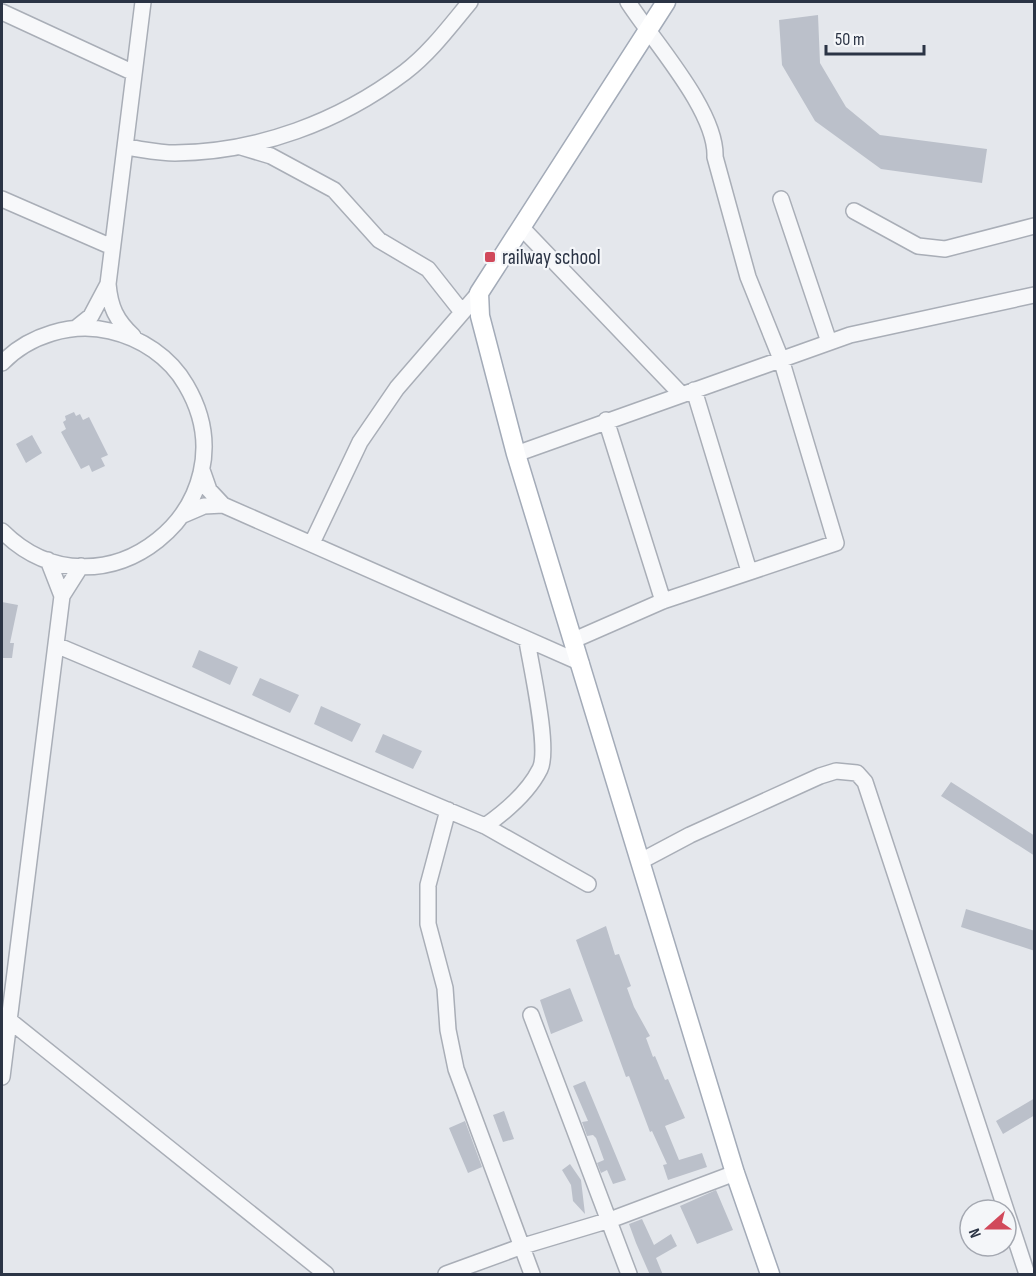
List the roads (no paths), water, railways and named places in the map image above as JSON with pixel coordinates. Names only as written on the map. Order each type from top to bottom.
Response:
[{"type":"main road","points":[[666,2],[478,293],[480,316],[516,454],[735,1173],[770,1275]]},
{"type":"street","points":[[2,531],[20,547],[48,560],[81,566],[110,564],[139,554],[163,537],[183,515],[198,485],[202,470],[202,431],[191,394],[174,368],[136,340],[118,322],[110,302],[108,284],[143,2]]},
{"type":"street","points":[[125,147],[174,153],[238,146],[315,124],[357,103],[406,71],[444,35],[470,2]]},
{"type":"street","points":[[574,640],[663,601],[836,543],[781,359],[748,277],[715,157],[716,144],[696,99],[628,2]]},
{"type":"street","points":[[2,12],[134,73]]},
{"type":"street","points":[[238,146],[272,156],[334,190],[379,240],[429,269],[462,312]]},
{"type":"street","points":[[2,199],[112,248]]},
{"type":"street","points":[[781,199],[829,342]]},
{"type":"street","points":[[854,211],[918,246],[945,249],[1035,226]]},
{"type":"street","points":[[521,227],[688,392],[749,571]]},
{"type":"street","points":[[76,328],[91,316],[108,284]]},
{"type":"street","points":[[312,543],[360,442],[397,388],[478,293]]},
{"type":"street","points":[[516,454],[606,420],[850,335],[1035,295]]},
{"type":"street","points":[[2,363],[32,340],[76,328],[107,330],[136,340]]},
{"type":"street","points":[[606,420],[663,601]]},
{"type":"street","points":[[202,470],[208,490],[224,505],[580,663]]},
{"type":"street","points":[[183,515],[204,506],[224,505]]},
{"type":"street","points":[[48,560],[62,596]]},
{"type":"street","points":[[2,1077],[5,1017],[62,596],[81,566]]},
{"type":"street","points":[[485,826],[517,799],[541,768],[543,740],[527,641]]},
{"type":"street","points":[[56,645],[485,826],[588,884]]},
{"type":"street","points":[[641,861],[690,835],[820,776],[836,771],[857,773],[865,782],[1027,1275]]},
{"type":"street","points":[[448,810],[428,885],[428,924],[445,988],[448,1030],[456,1069],[532,1275]]},
{"type":"street","points":[[531,1015],[629,1275]]},
{"type":"street","points":[[5,1017],[326,1275]]},
{"type":"street","points":[[446,1275],[520,1247],[610,1220],[735,1173]]},
{"type":"place","name":"railway school","points":[[490,257]]}]
